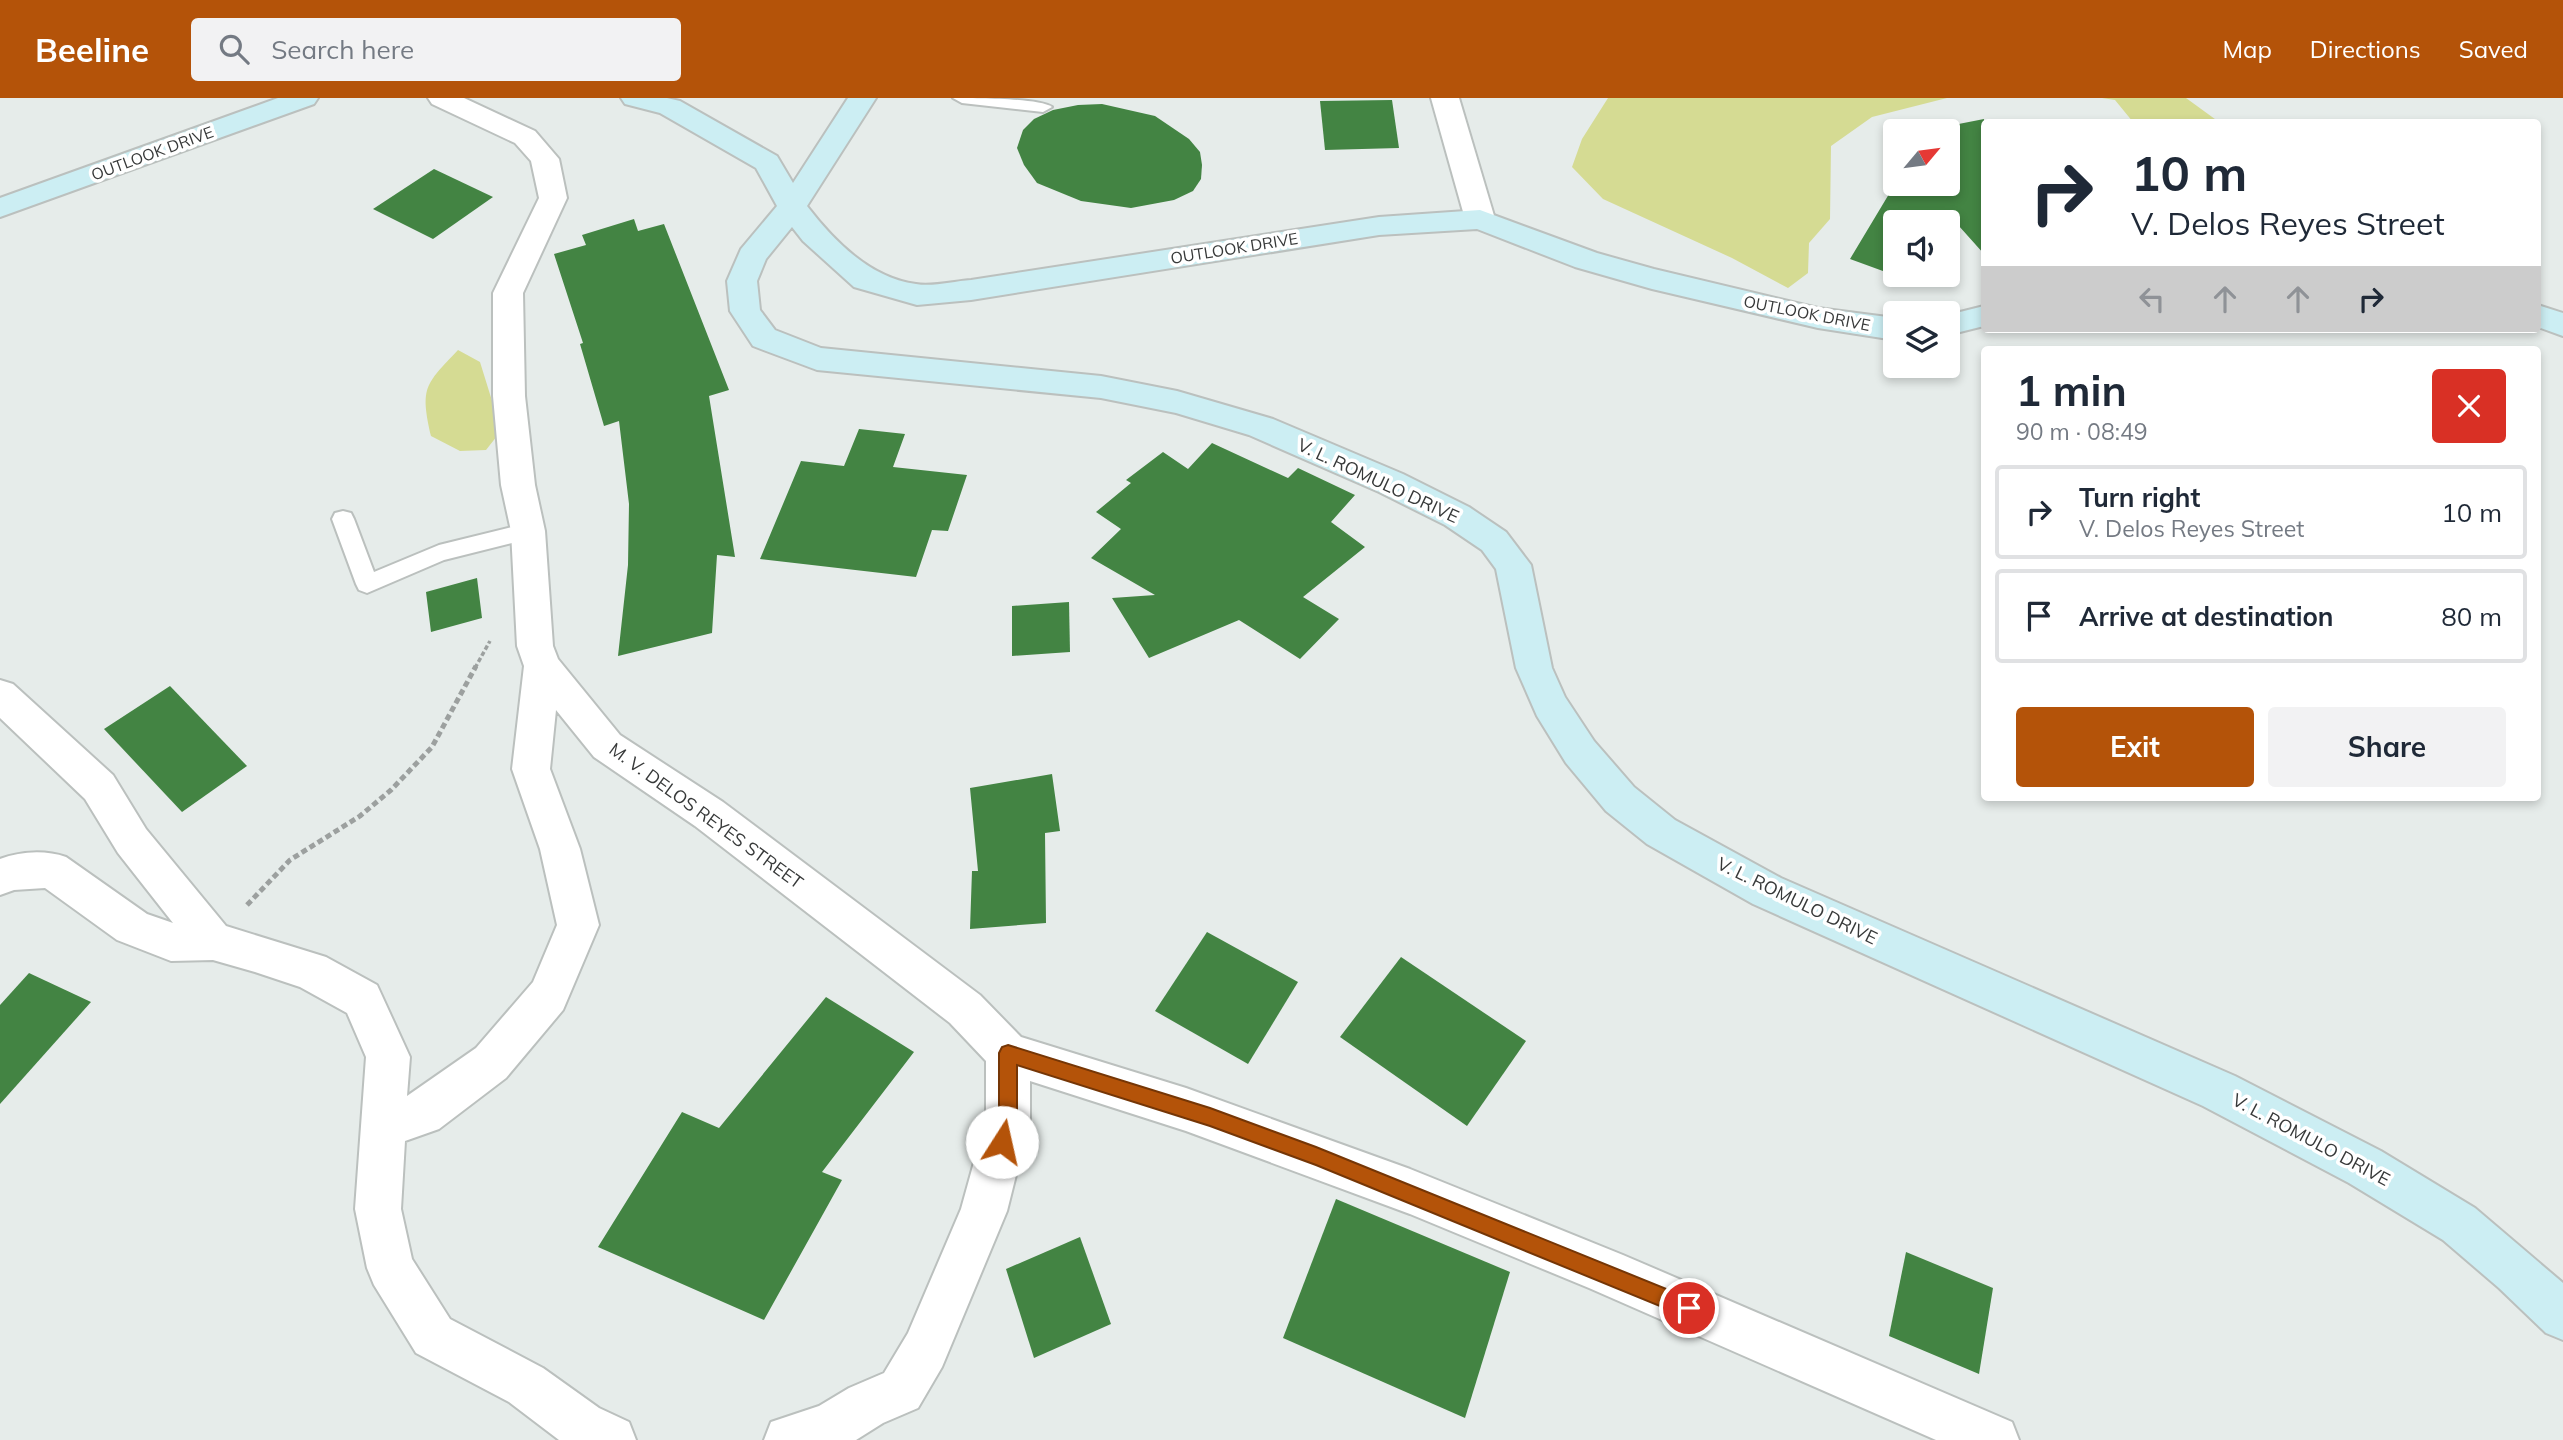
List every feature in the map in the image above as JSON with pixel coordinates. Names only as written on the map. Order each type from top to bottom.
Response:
[{"type":"main road","name":"OUTLOOK DRIVE","points":[[0,208],[304,98]]},
{"type":"main road","name":"OUTLOOK DRIVE","points":[[635,98],[670,107],[767,162],[792,207],[813,234],[865,280],[917,295],[971,290],[1379,226],[1434,220],[1479,219],[1586,260],[1652,279],[1818,318],[1883,327]]},
{"type":"main road","name":"V. L. ROMULO DRIVE","points":[[862,98],[792,207],[752,256],[742,281],[745,311],[764,338],[817,359],[1101,387],[1177,402],[1261,427],[1391,483],[1457,516],[1494,541],[1513,565],[1534,668],[1550,705],[1580,752],[1620,799],[1661,832],[1767,891],[2219,1091],[2365,1167],[2459,1224],[2516,1271],[2563,1316]]},
{"type":"main road","points":[[2541,316],[2563,325]]},
{"type":"main road","points":[[1960,322],[1981,317]]},
{"type":"street","name":"M. V. DELOS REYES STREET","points":[[442,98],[525,137],[545,159],[553,198],[508,293],[509,396],[518,485],[528,531],[535,646],[542,666],[607,746],[709,814],[965,1009],[1008,1053]]},
{"type":"street","points":[[1445,98],[1479,219]]},
{"type":"street","points":[[385,1125],[423,1114],[491,1063],[548,996],[578,925],[559,849],[531,769],[542,666]]},
{"type":"street","points":[[0,695],[99,787],[132,841],[213,941]]},
{"type":"street","points":[[0,877],[12,872],[52,870],[132,928],[171,942],[213,941],[311,971],[362,999],[388,1057],[378,1209],[391,1268],[433,1336],[526,1385],[582,1426],[611,1440]]},
{"type":"street","points":[[789,1440],[830,1427],[866,1405],[901,1391],[925,1350],[984,1211],[1008,1119],[1008,1053],[1210,1117],[1328,1161],[1664,1297],[1994,1440]]},
{"type":"lane","points":[[962,98],[1043,107]]},
{"type":"lane","points":[[343,519],[367,584],[439,553],[528,531]]},
{"type":"path","points":[[213,941],[290,860],[360,816],[391,790],[432,747],[485,648],[533,584]]},
{"type":"green space","points":[[1608,98],[1947,98],[1872,117],[1831,146],[1830,219],[1809,243],[1808,273],[1788,288],[1732,258],[1603,199],[1572,167],[1582,139]]},
{"type":"green space","points":[[2102,98],[2186,98],[2215,119],[2131,119],[2115,100]]},
{"type":"green space","points":[[458,350],[480,362],[493,404],[497,436],[486,450],[460,451],[431,436],[426,407],[428,388],[438,371]]},
{"type":"building","points":[[1392,100],[1399,148],[1325,150],[1320,101]]},
{"type":"building","points":[[1102,104],[1155,116],[1189,139],[1200,152],[1202,165],[1201,179],[1193,191],[1174,200],[1131,208],[1081,201],[1037,183],[1024,165],[1017,148],[1023,130],[1034,119],[1053,110]]},
{"type":"building","points":[[1981,120],[1981,251],[1960,227],[1960,210],[1883,210],[1883,271],[1850,259],[1888,196],[1960,196],[1960,124]]},
{"type":"building","points":[[434,169],[493,197],[433,239],[373,209]]},
{"type":"building","points":[[634,219],[638,231],[664,224],[729,390],[709,396],[735,557],[717,555],[712,633],[618,656],[628,565],[629,504],[619,421],[604,426],[580,344],[583,343],[554,254],[586,245],[582,235]]},
{"type":"building","points":[[859,429],[905,434],[893,467],[967,475],[948,531],[932,530],[916,577],[760,559],[801,461],[844,466]]},
{"type":"building","points":[[1212,443],[1288,478],[1298,468],[1355,495],[1331,522],[1365,547],[1303,597],[1339,619],[1300,659],[1239,620],[1149,658],[1112,598],[1155,595],[1091,558],[1121,529],[1096,512],[1131,483],[1126,480],[1163,452],[1188,469]]},
{"type":"building","points":[[477,578],[482,618],[431,632],[426,592]]},
{"type":"building","points":[[1069,602],[1070,652],[1012,656],[1012,606]]},
{"type":"building","points":[[170,686],[247,766],[182,812],[104,729]]},
{"type":"building","points":[[1052,774],[1060,831],[1045,833],[1046,923],[970,929],[972,871],[978,871],[970,788]]},
{"type":"building","points":[[1207,932],[1298,982],[1248,1064],[1155,1011]]},
{"type":"building","points":[[1401,957],[1526,1041],[1467,1126],[1340,1037]]},
{"type":"building","points":[[29,973],[91,1002],[0,1104],[0,1005]]},
{"type":"building","points":[[826,997],[914,1052],[822,1172],[842,1180],[764,1320],[598,1247],[682,1112],[719,1128]]},
{"type":"building","points":[[1336,1199],[1510,1272],[1465,1418],[1283,1338]]},
{"type":"building","points":[[1080,1237],[1111,1324],[1034,1358],[1006,1269]]},
{"type":"building","points":[[1906,1252],[1993,1288],[1979,1374],[1889,1336]]},
{"type":"route","points":[[1002,1142],[1008,1119],[1008,1053],[1210,1117],[1316,1156],[1689,1308]]}]
